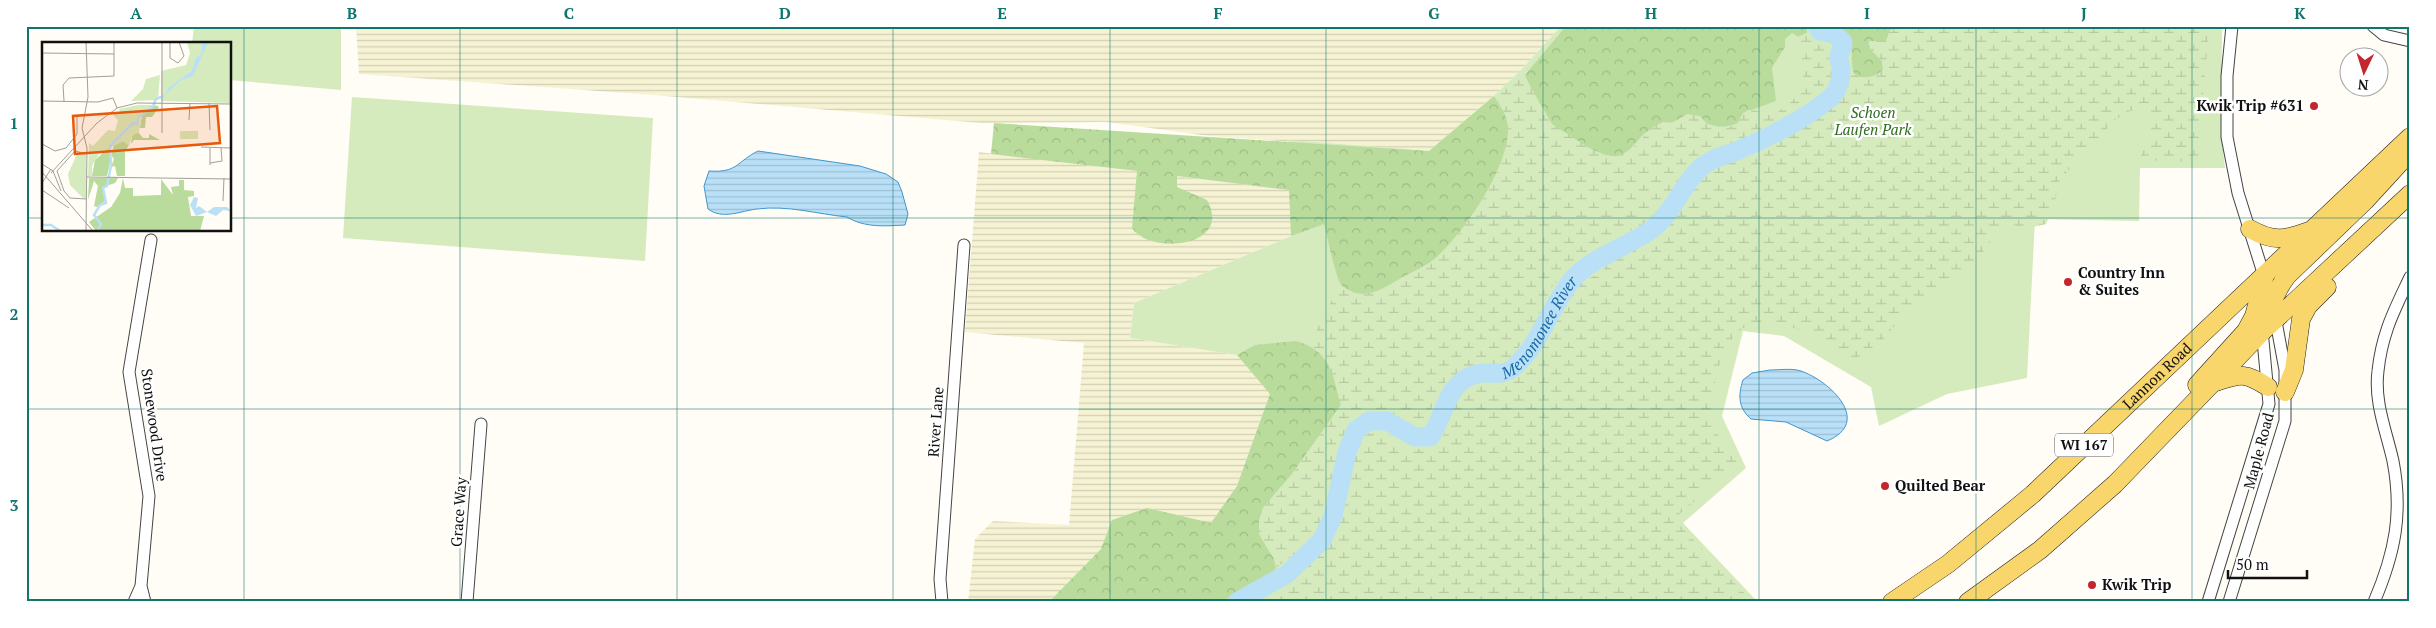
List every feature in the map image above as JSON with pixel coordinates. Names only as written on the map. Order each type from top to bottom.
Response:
[{"type":"main road","name":"Lannon Road","points":[[1892,602],[1948,564],[2032,494],[2410,137]]},
{"type":"main road","points":[[2262,332],[2271,302],[2278,288],[2365,201],[2410,152]]},
{"type":"main road","points":[[2285,392],[2294,370],[2301,319],[2308,306],[2370,244],[2404,200]]},
{"type":"main road","name":"WI 167","points":[[1968,602],[2046,544],[2115,484],[2216,382],[2262,332],[2404,200]]},
{"type":"main road","points":[[2250,229],[2265,237],[2277,240],[2312,230]]},
{"type":"main road","points":[[2182,417],[2194,389],[2246,331],[2254,316],[2265,275]]},
{"type":"main road","points":[[2216,382],[2240,375],[2248,375],[2268,387]]},
{"type":"street","name":"Maple Road","points":[[2229,602],[2285,421],[2283,352],[2265,275],[2238,193],[2227,137],[2227,76],[2232,26]]},
{"type":"street","points":[[2373,26],[2384,35],[2410,41]]},
{"type":"street","name":"Stonewood Drive","points":[[134,602],[141,586],[150,496],[129,372],[151,240]]},
{"type":"street","name":"River Lane","points":[[942,602],[940,579],[964,245]]},
{"type":"street","name":"Maple Road","points":[[2208,602],[2262,432],[2269,404],[2262,332],[2265,275]]},
{"type":"street","points":[[2374,602],[2395,542],[2399,494],[2392,459],[2380,418],[2378,372],[2387,325],[2410,277]]},
{"type":"street","name":"Grace Way","points":[[468,602],[481,424]]},
{"type":"street","name":"Stonewood Drive","points":[[141,586],[145,602]]},
{"type":"shaded area","points":[[356,26],[1561,26],[1511,81],[1429,151],[1209,136],[1106,122],[981,123],[654,95],[359,74]]},
{"type":"shaded area","points":[[979,152],[1290,190],[1291,236],[1134,303],[1130,338],[1237,355],[1270,393],[1237,486],[1211,524],[1147,508],[1112,520],[1101,549],[1049,602],[968,602],[975,539],[993,521],[1069,525],[1084,343],[965,332]]},
{"type":"green space","points":[[194,26],[341,26],[341,90],[231,80],[231,42],[192,42]]},
{"type":"green space","name":"Schoen Laufen Park","points":[[1561,26],[2222,26],[2221,130],[2225,168],[2140,168],[2139,221],[2035,219],[2027,378],[1947,394],[1879,426],[1871,387],[1784,336],[1743,331],[1722,416],[1746,468],[1683,523],[1755,599],[1746,602],[1049,602],[1101,549],[1112,520],[1147,508],[1211,523],[1237,486],[1270,393],[1237,355],[1130,338],[1134,303],[1291,236],[1289,140],[1429,151],[1511,81]]},
{"type":"green space","points":[[1566,26],[1807,26],[1807,33],[1798,37],[1792,33],[1785,39],[1785,47],[1772,68],[1776,101],[1743,113],[1738,123],[1728,126],[1720,127],[1694,119],[1687,119],[1652,129],[1644,134],[1626,152],[1618,156],[1612,156],[1583,145],[1556,128],[1541,106],[1525,75]]},
{"type":"green space","points":[[1822,26],[1897,26],[1890,31],[1886,41],[1873,51],[1882,61],[1883,70],[1869,77],[1861,77],[1854,74],[1851,65],[1850,43],[1841,32]]},
{"type":"green space","name":"Schoen Laufen Park","points":[[1897,26],[2209,26],[2198,162],[2139,160],[2148,141],[2152,123],[2143,108],[2127,112],[2115,120],[2059,182],[2054,206],[2046,224],[2024,229],[2012,224],[1993,238],[1979,257],[1937,293],[1912,305],[1882,341],[1851,362],[1809,335],[1781,324],[1754,323],[1743,328],[1734,336],[1722,357],[1718,370],[1711,412],[1712,421],[1717,432],[1739,463],[1674,519],[1748,597],[1736,602],[1268,602],[1306,568],[1324,548],[1337,529],[1352,473],[1355,447],[1362,437],[1376,430],[1387,434],[1401,445],[1409,448],[1430,448],[1437,444],[1446,430],[1456,395],[1469,388],[1503,382],[1523,369],[1573,286],[1600,273],[1609,263],[1660,232],[1674,216],[1703,175],[1714,165],[1752,152],[1776,137],[1804,124],[1839,98],[1845,85],[1844,78],[1847,71],[1844,59],[1847,39],[1852,51],[1854,74],[1861,77],[1869,77],[1883,70],[1882,61],[1868,47],[1869,41],[1886,41],[1890,31]]},
{"type":"green space","points":[[1792,33],[1798,37],[1807,33],[1819,39],[1829,39],[1833,47],[1829,58],[1834,76],[1830,88],[1794,113],[1746,139],[1707,156],[1678,185],[1652,220],[1633,229],[1588,260],[1566,271],[1551,288],[1531,332],[1509,359],[1493,367],[1469,368],[1447,379],[1432,406],[1428,428],[1417,430],[1397,419],[1371,413],[1351,422],[1341,441],[1334,483],[1324,500],[1320,528],[1317,534],[1276,568],[1274,559],[1259,534],[1259,520],[1263,508],[1292,474],[1341,405],[1328,364],[1309,345],[1340,284],[1356,293],[1363,294],[1378,291],[1437,257],[1472,215],[1494,178],[1507,142],[1508,126],[1506,118],[1494,96],[1521,70],[1552,124],[1589,148],[1605,155],[1617,157],[1631,150],[1653,127],[1663,122],[1672,123],[1687,114],[1700,116],[1709,126],[1727,128],[1738,123],[1748,110],[1755,110],[1769,115],[1786,106],[1800,90],[1804,72],[1800,52]]},
{"type":"green space","points":[[1494,96],[1506,118],[1508,126],[1507,142],[1494,178],[1472,216],[1447,247],[1432,261],[1384,288],[1362,295],[1355,294],[1342,286],[1334,267],[1324,224],[1291,236],[1289,190],[1177,176],[1177,187],[1207,200],[1212,216],[1209,228],[1200,237],[1186,242],[1170,244],[1155,242],[1141,237],[1132,228],[1137,171],[991,154],[994,123],[1429,151]]},
{"type":"green space","points":[[352,97],[653,118],[645,261],[343,238]]},
{"type":"green space","points":[[1296,341],[1317,351],[1324,357],[1333,373],[1341,405],[1292,474],[1263,508],[1259,534],[1274,559],[1276,568],[1269,578],[1258,586],[1220,602],[1049,602],[1101,549],[1112,520],[1147,508],[1211,523],[1237,486],[1270,394],[1237,355],[1255,345]]},
{"type":"water","points":[[758,151],[860,166],[886,174],[898,182],[902,192],[908,214],[905,225],[868,225],[847,217],[780,208],[757,209],[732,214],[720,214],[708,209],[704,186],[709,171],[726,170],[736,166]]},
{"type":"water","points":[[1770,370],[1797,370],[1824,383],[1842,403],[1847,413],[1846,423],[1840,433],[1827,441],[1786,422],[1751,419],[1741,406],[1740,391],[1743,380],[1752,373]]},
{"type":"waterway","name":"Menomonee River","points":[[1237,602],[1287,574],[1322,540],[1333,516],[1347,452],[1356,430],[1369,421],[1387,421],[1415,437],[1430,437],[1452,392],[1458,384],[1466,378],[1477,374],[1500,373],[1513,368],[1531,348],[1572,280],[1589,265],[1652,229],[1666,215],[1690,180],[1704,165],[1789,126],[1833,95],[1838,87],[1840,77],[1839,54],[1843,42],[1833,33],[1820,31],[1817,26]]},
{"type":"place","name":"Kwik Trip #631","points":[[2314,106]]},
{"type":"place","name":"Country Inn & Suites","points":[[2068,282]]},
{"type":"place","name":"Quilted Bear","points":[[1885,486]]},
{"type":"place","name":"Kwik Trip","points":[[2092,585]]}]
